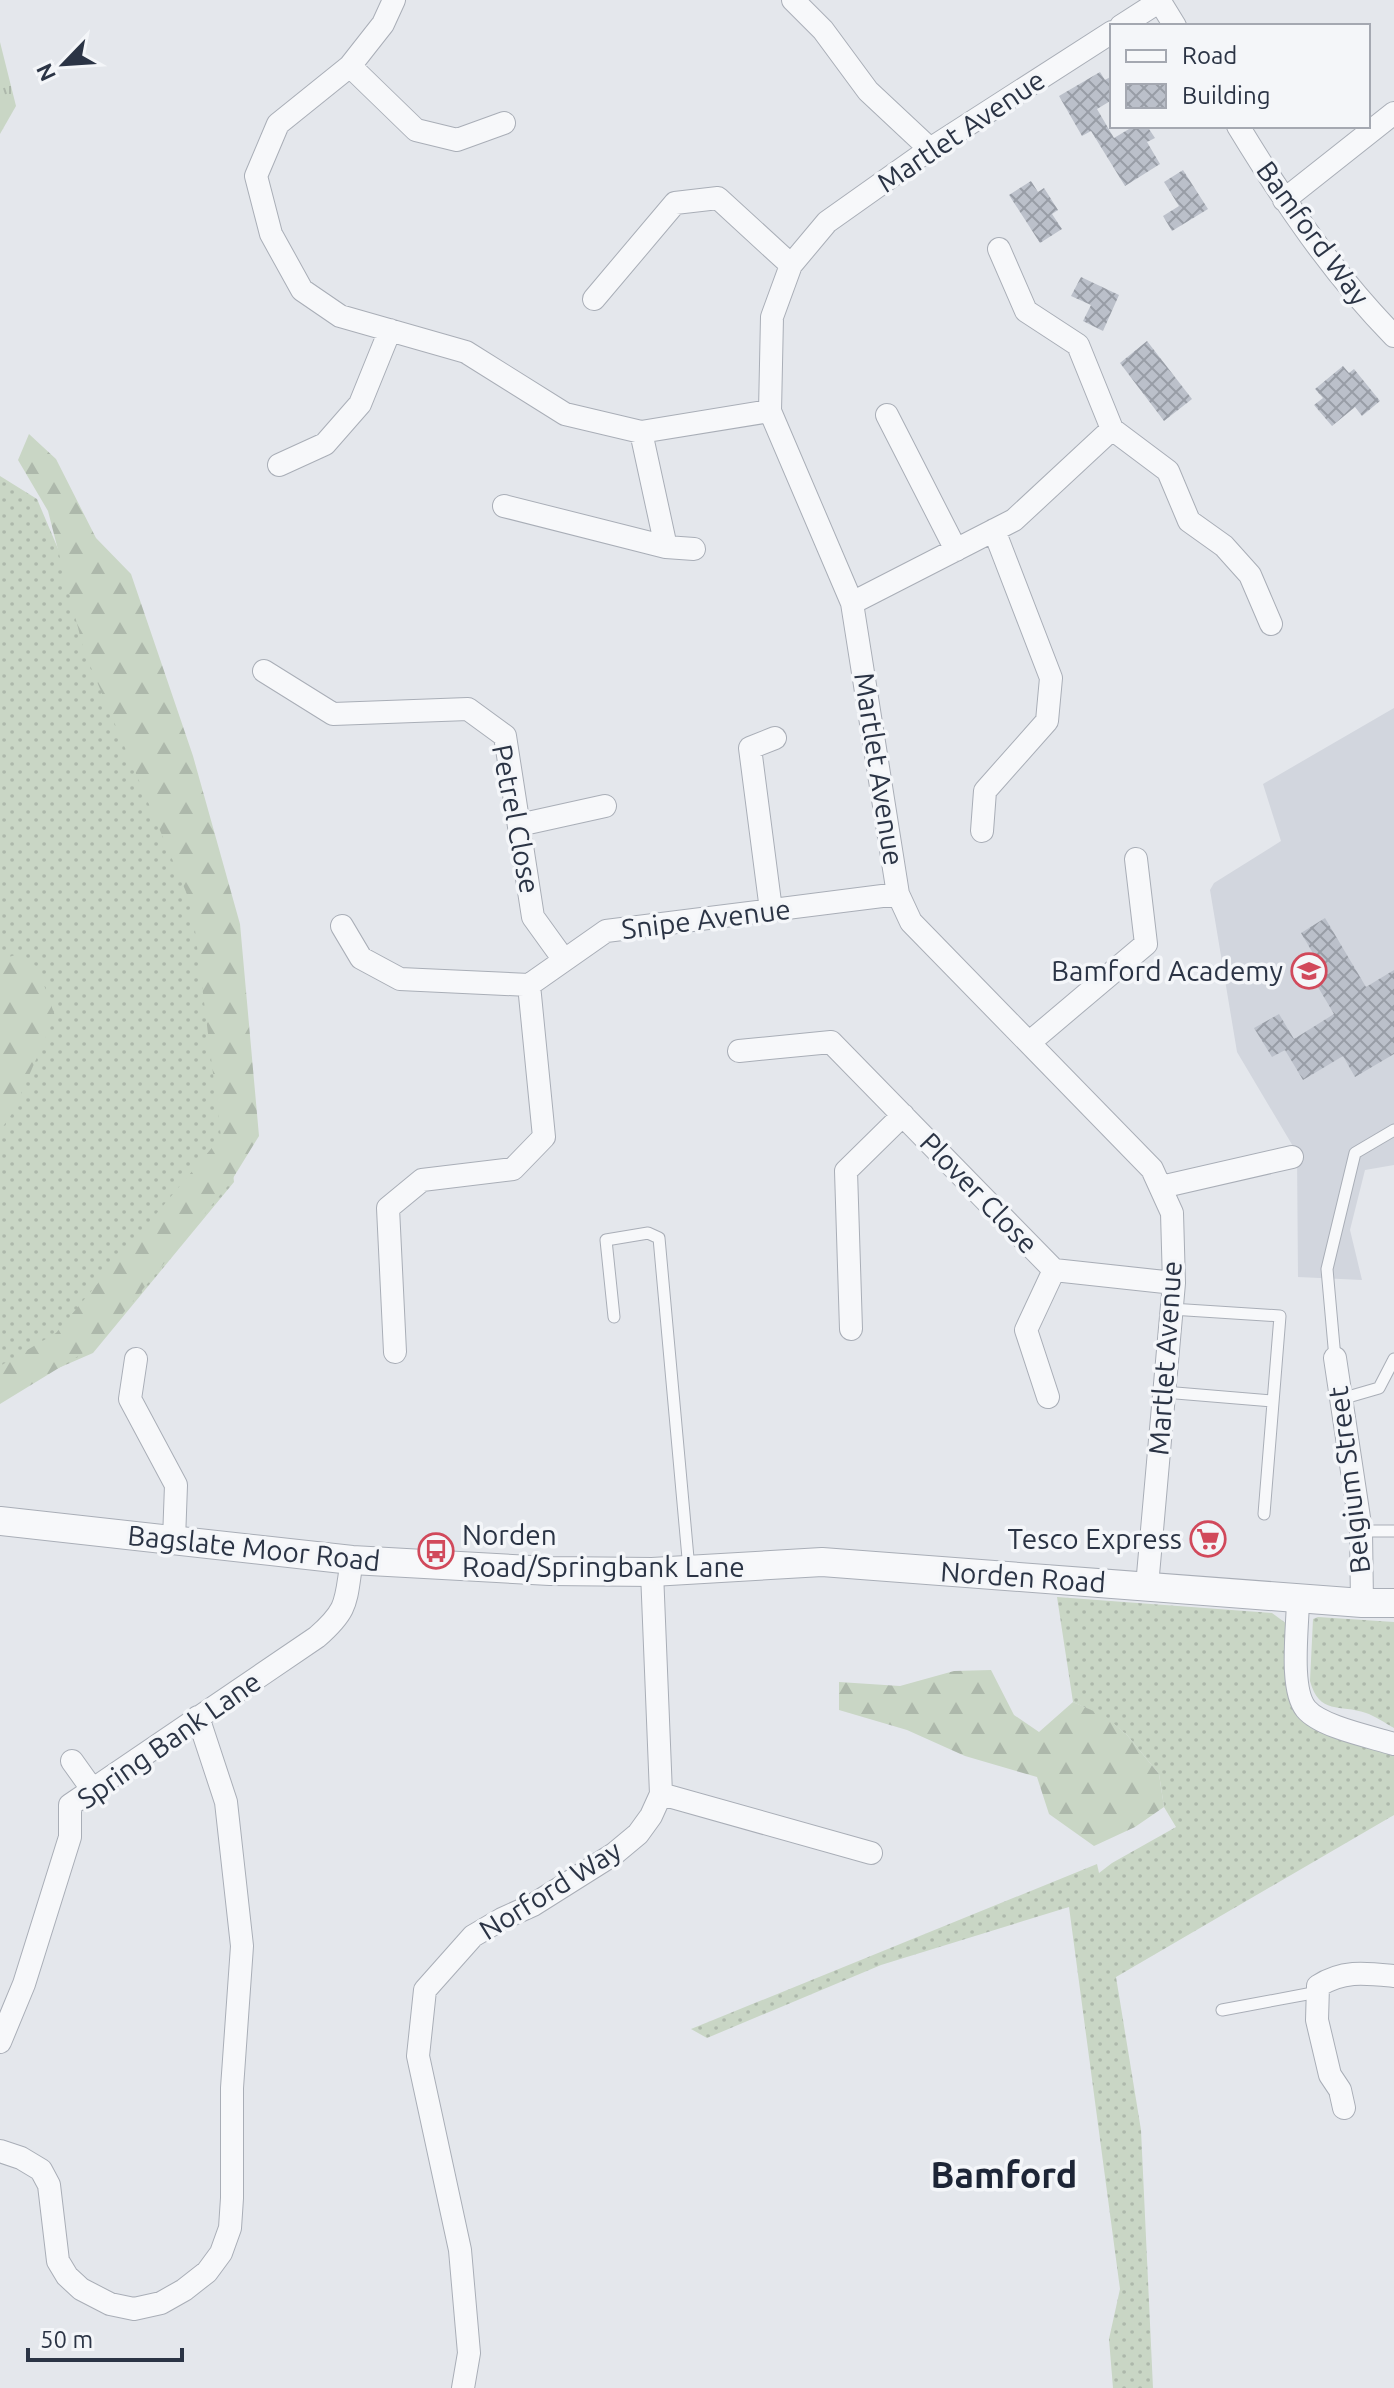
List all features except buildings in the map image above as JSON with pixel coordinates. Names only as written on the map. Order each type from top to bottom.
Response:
[{"type":"street","points":[[394,0],[383,24],[350,66],[278,124],[256,176],[271,234],[302,290],[340,316],[466,352],[565,414],[641,432],[770,411]]},
{"type":"street","points":[[793,0],[823,30],[868,91],[930,149]]},
{"type":"street","points":[[1124,24],[1159,0],[1174,24]]},
{"type":"street","name":"Martlet Avenue","points":[[1110,33],[930,149],[827,222],[791,265],[772,317],[770,411],[852,603],[898,894],[911,922],[1152,1169],[1172,1213],[1174,1283],[1147,1586]]},
{"type":"street","points":[[350,66],[416,130],[457,140],[504,123]]},
{"type":"street","points":[[1284,200],[1394,113]]},
{"type":"street","name":"Bamford Way","points":[[1239,128],[1284,200],[1394,336]]},
{"type":"street","points":[[594,299],[675,203],[718,198],[791,265]]},
{"type":"street","points":[[999,249],[1026,311],[1078,345],[1112,429],[1168,471],[1189,521],[1224,546],[1250,575],[1271,624]]},
{"type":"street","points":[[279,465],[325,444],[360,404],[390,330]]},
{"type":"street","points":[[887,415],[956,550]]},
{"type":"street","points":[[852,603],[1014,520],[1112,429]]},
{"type":"street","points":[[641,432],[666,547]]},
{"type":"street","points":[[504,506],[666,547],[694,549]]},
{"type":"street","points":[[982,831],[985,791],[1047,721],[1051,678],[994,530]]},
{"type":"street","name":"Petrel Close","points":[[264,671],[333,714],[468,709],[505,736],[533,917],[564,960]]},
{"type":"street","points":[[771,910],[750,748],[775,738]]},
{"type":"street","points":[[519,825],[605,806]]},
{"type":"street","points":[[1030,1042],[1146,944],[1136,859]]},
{"type":"street","name":"Snipe Avenue","points":[[529,985],[606,931],[898,894]]},
{"type":"street","points":[[342,926],[361,958],[400,979],[529,985],[544,1137],[513,1169],[422,1180],[388,1208],[395,1352]]},
{"type":"street","name":"Plover Close","points":[[739,1051],[831,1042],[1054,1270],[1174,1283]]},
{"type":"street","name":"Plover Close","points":[[851,1329],[846,1171],[903,1115]]},
{"type":"street","points":[[1161,1187],[1292,1157]]},
{"type":"street","name":"Plover Close","points":[[1048,1397],[1026,1330],[1054,1270]]},
{"type":"street","name":"Belgium Street","points":[[1335,1358],[1361,1531],[1362,1603]]},
{"type":"street","points":[[136,1359],[130,1399],[176,1485],[174,1540]]},
{"type":"street","name":"Bagslate Moor Road","points":[[0,1521],[352,1560],[550,1571],[652,1572]]},
{"type":"street","name":"Spring Bank Lane","points":[[0,2042],[24,1984],[70,1837],[70,1805],[317,1637],[340,1616],[352,1560]]},
{"type":"street","name":"Norden Road","points":[[652,1572],[822,1562],[1394,1603]]},
{"type":"street","points":[[652,1572],[661,1794],[871,1853]]},
{"type":"street","points":[[1298,1598],[1297,1688],[1307,1709],[1323,1721],[1394,1744]]},
{"type":"street","points":[[0,2151],[21,2158],[41,2170],[49,2185],[58,2261],[67,2276],[81,2289],[110,2304],[134,2309],[161,2303],[207,2272],[221,2253],[230,2228],[232,2088],[242,1946],[226,1802],[198,1717]]},
{"type":"street","points":[[72,1761],[92,1789]]},
{"type":"street","name":"Norford Way","points":[[463,2388],[469,2353],[460,2250],[418,2056],[425,1990],[473,1936],[533,1905],[614,1854],[638,1834],[661,1794]]},
{"type":"street","points":[[1344,2108],[1340,2090],[1330,2075],[1317,2020],[1318,1986],[1334,1976],[1366,1973],[1394,1976]]},
{"type":"lane","points":[[1335,1358],[1327,1269],[1355,1153],[1394,1130]]},
{"type":"lane","points":[[614,1317],[606,1240],[648,1233],[659,1238],[689,1569]]},
{"type":"lane","points":[[1171,1309],[1280,1316],[1264,1514]]},
{"type":"lane","points":[[1341,1399],[1379,1388],[1390,1380],[1394,1359]]},
{"type":"lane","points":[[1164,1392],[1273,1401]]},
{"type":"lane","points":[[1361,1531],[1394,1531]]},
{"type":"lane","points":[[1222,2010],[1318,1992]]},
{"type":"shaded area","name":"Bamford Academy","points":[[1394,708],[1394,1165],[1365,1170],[1350,1230],[1362,1280],[1298,1277],[1297,1153],[1237,1052],[1210,890],[1214,883],[1281,841],[1263,784]]},
{"type":"green space","points":[[0,42],[16,106],[0,134]]},
{"type":"green space","points":[[29,434],[56,459],[96,538],[131,574],[193,756],[240,924],[259,1136],[230,1183],[98,1344],[0,1404],[0,1366],[56,1333],[221,1137],[192,906],[84,651],[48,511],[18,460]]},
{"type":"green space","points":[[0,476],[37,499],[203,892],[234,1182],[93,1353],[24,1383],[0,1400]]},
{"type":"green space","points":[[21,953],[38,968],[55,1016],[13,1112],[0,1131],[0,960]]},
{"type":"green space","points":[[1057,1597],[1272,1613],[1287,1624],[1289,1692],[1394,1754],[1394,1815],[1116,1977],[1141,2130],[1153,2388],[1113,2388],[1109,2339],[1120,2289],[1069,1907],[881,1965],[707,2038],[691,2029],[1097,1864],[1099,1873],[1176,1827],[1164,1807],[1159,1774],[1127,1735],[1105,1717],[1073,1702]]},
{"type":"green space","points":[[1313,1619],[1394,1622],[1394,1728],[1369,1714],[1325,1704],[1314,1692],[1310,1681]]},
{"type":"green space","points":[[991,1670],[1014,1715],[1039,1732],[1073,1702],[1105,1716],[1127,1735],[1159,1774],[1164,1807],[1135,1827],[1094,1846],[1049,1814],[1037,1777],[965,1756],[907,1730],[839,1710],[839,1682],[900,1686],[954,1671]]},
{"type":"place","name":"Bamford Academy","points":[[1309,971]]},
{"type":"place","name":"Tesco Express","points":[[1208,1539]]},
{"type":"place","name":"Norden Road/Springbank Lane","points":[[436,1551]]},
{"type":"district","name":"Bamford","points":[[1004,2175]]}]
